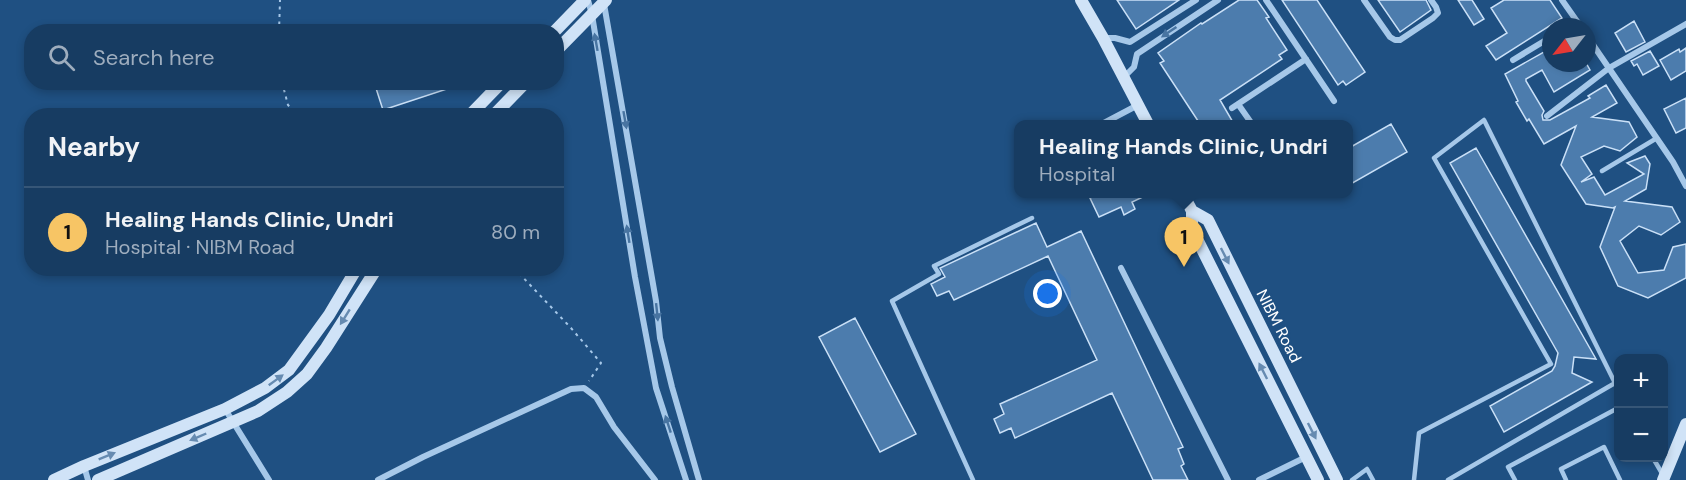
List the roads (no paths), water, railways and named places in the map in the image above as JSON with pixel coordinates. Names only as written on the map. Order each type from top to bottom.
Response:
[{"type":"street","points":[[562,24],[586,0],[592,15],[635,277],[656,388],[686,480]]},
{"type":"street","points":[[1081,0],[1146,120]]},
{"type":"street","points":[[1103,38],[1130,42],[1196,0]]},
{"type":"street","points":[[1124,77],[1134,67],[1137,54],[1218,0]]},
{"type":"street","points":[[1266,0],[1334,101]]},
{"type":"street","points":[[1364,0],[1390,37],[1395,40],[1400,40],[1438,14],[1431,0]]},
{"type":"street","points":[[1562,0],[1575,18]]},
{"type":"street","points":[[564,43],[605,1]]},
{"type":"street","points":[[605,1],[656,301],[660,338],[699,480]]},
{"type":"street","points":[[1183,8],[1190,18]]},
{"type":"street","points":[[1547,116],[1609,68],[1686,24]]},
{"type":"street","points":[[1513,60],[1542,42]]},
{"type":"street","points":[[1596,49],[1657,138],[1686,186]]},
{"type":"street","points":[[1248,120],[1235,106],[1306,59]]},
{"type":"street","points":[[477,108],[494,90]]},
{"type":"street","points":[[501,108],[518,90]]},
{"type":"street","points":[[1110,120],[1138,105]]},
{"type":"street","name":"NIBM Road","points":[[1185,198],[1192,211],[1208,220],[1337,480]]},
{"type":"street","points":[[1192,211],[1192,229],[1318,480]]},
{"type":"street","points":[[1121,268],[1228,480]]},
{"type":"street","points":[[54,480],[225,409],[265,388],[289,370],[329,315],[352,276]]},
{"type":"street","points":[[98,480],[258,411],[287,392],[307,374],[372,276]]},
{"type":"street","points":[[378,480],[423,456],[571,389],[584,388],[596,397],[614,427],[655,480]]},
{"type":"street","points":[[225,409],[269,480]]},
{"type":"street","points":[[1664,479],[1686,424]]},
{"type":"street","points":[[1259,480],[1306,457]]},
{"type":"street","points":[[84,466],[88,480]]},
{"type":"lane","points":[[1414,480],[1419,433],[1551,364],[1434,158],[1484,120],[1615,383],[1448,480]]},
{"type":"lane","points":[[1602,171],[1657,138]]},
{"type":"lane","points":[[973,480],[892,301],[939,274],[934,266],[1032,218]]},
{"type":"lane","points":[[1515,480],[1508,467],[1614,410]]},
{"type":"lane","points":[[1566,480],[1561,469],[1604,447],[1620,480]]},
{"type":"lane","points":[[1655,462],[1664,479]]},
{"type":"lane","points":[[1352,480],[1367,470],[1373,480]]},
{"type":"place","name":"Healing Hands Clinic, Undri","points":[[1184,267]]}]
